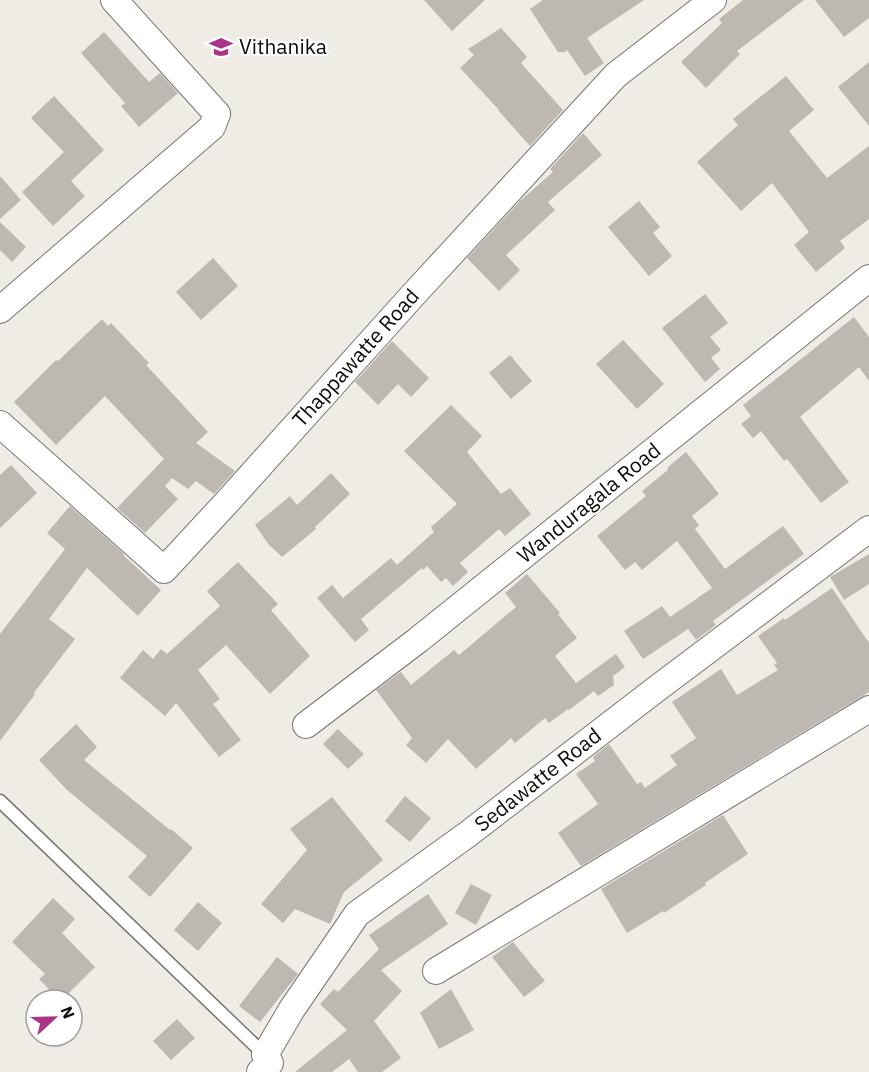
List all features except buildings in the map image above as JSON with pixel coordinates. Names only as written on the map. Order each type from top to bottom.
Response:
[{"type":"street","points":[[0,310],[212,127],[217,114],[114,0]]},
{"type":"street","name":"Thappawatte Road","points":[[0,424],[164,570],[616,75],[712,0]]},
{"type":"street","name":"Wanduragala Road","points":[[306,725],[418,640],[869,278]]},
{"type":"street","name":"Sedawatte Road","points":[[268,1066],[292,1009],[357,914],[468,834],[869,530]]},
{"type":"street","points":[[436,971],[869,709]]},
{"type":"lane","points":[[0,801],[268,1066]]},
{"type":"place","name":"Vithanika","points":[[221,47]]}]
